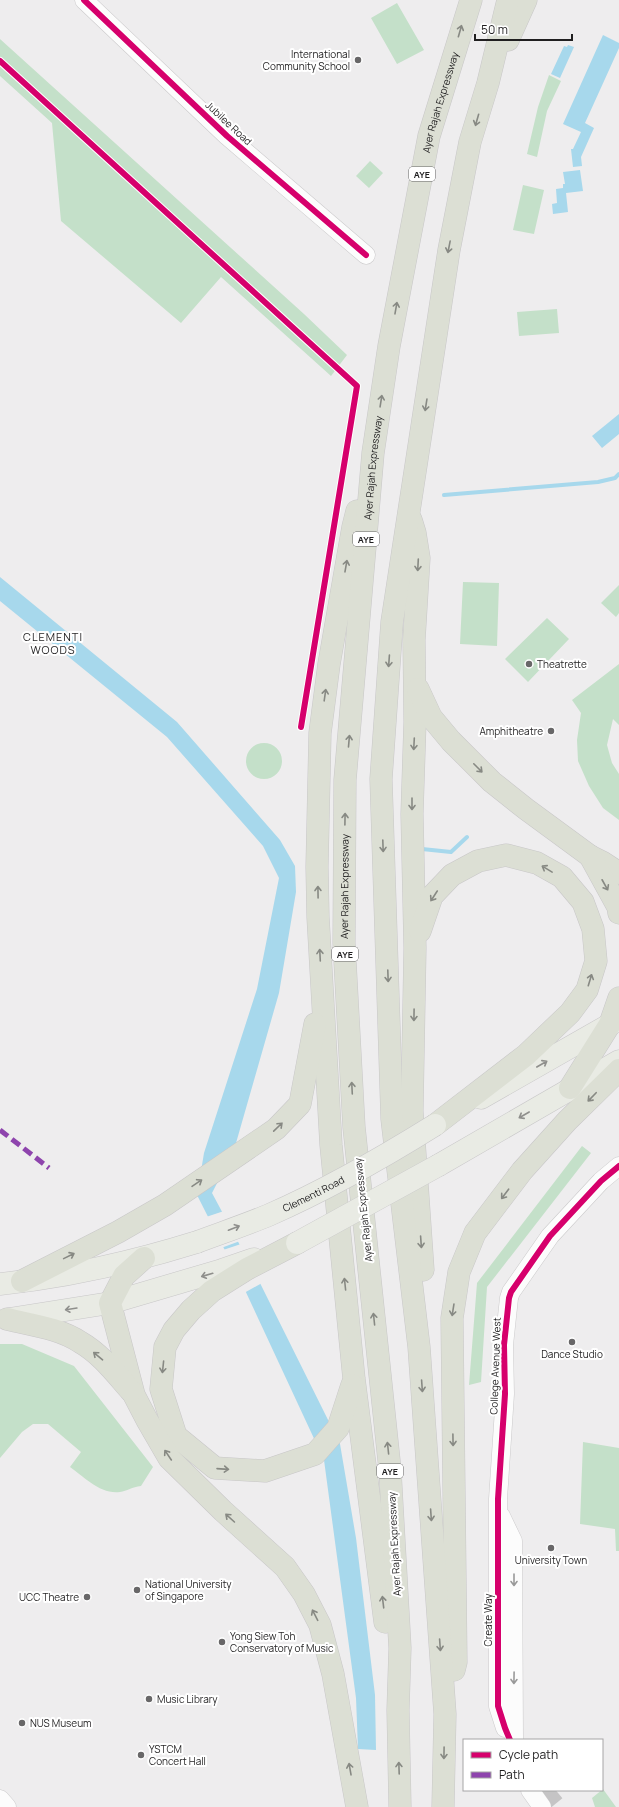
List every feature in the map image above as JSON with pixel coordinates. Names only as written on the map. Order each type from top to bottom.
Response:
[{"type":"highway","points":[[443,1807],[445,1714],[419,1347],[392,1119],[381,779],[392,622],[449,250],[470,142],[488,83],[508,0]]},
{"type":"highway","points":[[488,83],[526,0]]},
{"type":"highway","name":"Ayer Rajah Expressway","points":[[400,1807],[398,1710],[400,1648],[390,1470],[354,1127],[344,943],[345,780],[373,453],[392,331],[429,136],[469,2]]},
{"type":"highway","points":[[373,453],[353,527],[329,664],[320,733],[308,751],[305,836],[317,867],[322,992],[331,1145],[354,1379],[398,1710]]},
{"type":"highway","points":[[409,513],[419,551],[414,640],[415,683],[412,814],[415,948],[412,1111],[424,1290],[419,1347]]},
{"type":"highway","points":[[415,683],[431,717],[450,741],[498,786],[526,810],[590,856],[619,873]]},
{"type":"highway","points":[[415,948],[432,896],[452,875],[478,861],[506,855],[537,863],[562,877],[582,902],[593,929],[596,961],[587,990],[570,1013],[526,1055],[435,1125]]},
{"type":"highway","points":[[590,856],[618,907],[619,913]]},
{"type":"highway","points":[[22,1282],[118,1232],[165,1205],[276,1129],[300,1104],[322,992]]},
{"type":"highway","points":[[570,1088],[614,1022],[619,998]]},
{"type":"highway","points":[[445,1714],[456,1662],[452,1318],[459,1272],[475,1234],[522,1171],[567,1121],[619,1070]]},
{"type":"highway","points":[[297,1243],[247,1269],[212,1290],[190,1310],[174,1330],[165,1347],[160,1389],[176,1436],[215,1468],[265,1471],[315,1454],[338,1428],[354,1379]]},
{"type":"highway","points":[[146,1258],[124,1276],[110,1303],[134,1395],[146,1420],[169,1458],[222,1511],[284,1567],[304,1594],[320,1625],[333,1674],[357,1807]]},
{"type":"highway","points":[[3,1319],[53,1330],[79,1341],[101,1357],[134,1395]]},
{"type":"main road","name":"Clementi Road","points":[[0,1284],[22,1282],[146,1258],[198,1242],[269,1215],[375,1161],[614,1022]]},
{"type":"main road","points":[[3,1319],[110,1303],[222,1270],[297,1243],[439,1165],[619,1061]]},
{"type":"street","name":"Jubilee Road","points":[[84,0],[227,136],[366,255]]},
{"type":"street","name":"College Avenue West","points":[[498,1512],[498,1484],[505,1394],[504,1345],[509,1298],[550,1236],[601,1181],[619,1166]]},
{"type":"street","name":"Create Way","points":[[498,1512],[513,1541],[509,1734]]},
{"type":"street","name":"Create Way","points":[[498,1512],[498,1706],[509,1734]]},
{"type":"street","points":[[0,1799],[6,1807]]},
{"type":"green space","points":[[397,3],[424,50],[397,64],[371,18]]},
{"type":"green space","points":[[0,39],[304,314],[347,355],[331,376],[221,277],[181,323],[61,221],[52,123],[0,76]]},
{"type":"green space","points":[[549,75],[561,81],[547,111],[537,157],[527,154],[538,107]]},
{"type":"green space","points":[[370,161],[383,173],[369,188],[356,176]]},
{"type":"green space","points":[[523,185],[544,190],[534,234],[513,230]]},
{"type":"green space","points":[[557,309],[559,333],[519,336],[517,312]]},
{"type":"green space","points":[[463,582],[499,583],[497,646],[460,644]]},
{"type":"green space","points":[[619,585],[619,613],[616,617],[601,603]]},
{"type":"green space","points":[[547,618],[569,639],[528,682],[505,659]]},
{"type":"green space","points":[[619,664],[619,725],[613,719],[607,745],[612,763],[619,774],[619,820],[603,808],[589,786],[578,761],[577,740],[581,713],[572,700]]},
{"type":"green space","points":[[264,743],[274,746],[279,751],[282,761],[279,771],[274,776],[264,779],[254,776],[249,771],[246,761],[249,751],[254,746]]},
{"type":"green space","points":[[582,1146],[591,1153],[487,1287],[481,1382],[469,1385],[477,1283]]},
{"type":"green space","points":[[0,1344],[22,1344],[74,1366],[153,1467],[141,1486],[120,1492],[113,1492],[106,1491],[93,1484],[70,1467],[81,1452],[48,1424],[33,1424],[22,1432],[0,1458]]},
{"type":"green space","points":[[583,1442],[619,1448],[619,1551],[616,1551],[615,1529],[580,1524]]},
{"type":"green space","points":[[603,1789],[616,1807],[595,1807],[592,1798],[601,1791],[603,1791]]},
{"type":"water","points":[[603,35],[619,43],[619,48],[585,123],[594,128],[581,157],[582,166],[573,167],[571,149],[573,149],[581,132],[563,124]]},
{"type":"water","points":[[568,45],[574,47],[560,78],[551,74],[564,46],[567,47]]},
{"type":"water","points":[[580,170],[583,191],[566,193],[568,212],[553,214],[552,204],[557,203],[556,189],[563,188],[563,184],[565,184],[563,172]]},
{"type":"water","points":[[619,414],[619,434],[602,448],[592,436]]},
{"type":"water","points":[[0,577],[177,722],[280,840],[295,866],[296,892],[279,993],[234,1150],[212,1193],[258,1279],[340,1444],[356,1538],[375,1695],[376,1750],[358,1749],[356,1698],[324,1460],[244,1288],[197,1195],[204,1153],[257,989],[279,878],[263,846],[167,737],[0,601]]},
{"type":"pier","points":[[224,1211],[240,1241],[221,1248],[206,1217]]},
{"type":"pier","points":[[241,1244],[262,1283],[244,1293],[223,1250]]},
{"type":"waterway","points":[[444,495],[598,482],[615,478],[619,474]]},
{"type":"waterway","points":[[422,849],[451,852],[467,837]]},
{"type":"tunnel","points":[[545,1791],[558,1807]]},
{"type":"marked path","points":[[0,1130],[49,1168]]},
{"type":"cycle path","points":[[84,0],[227,136],[366,255]]},
{"type":"cycle path","points":[[0,61],[357,386],[301,727]]},
{"type":"cycle path","points":[[510,1739],[498,1706],[498,1499],[505,1394],[504,1345],[509,1298],[511,1292],[550,1236],[601,1181],[619,1166]]},
{"type":"place","name":"International Community School","points":[[358,60]]},
{"type":"place","name":"Theatrette","points":[[529,664]]},
{"type":"place","name":"Amphitheatre","points":[[551,731]]},
{"type":"place","name":"Dance Studio","points":[[572,1342]]},
{"type":"place","name":"University Town","points":[[551,1548]]},
{"type":"place","name":"National University of Singapore","points":[[137,1590]]},
{"type":"place","name":"UCC Theatre","points":[[87,1597]]},
{"type":"place","name":"Yong Siew Toh Conservatory of Music","points":[[222,1642]]},
{"type":"place","name":"Music Library","points":[[149,1699]]},
{"type":"place","name":"NUS Museum","points":[[22,1723]]},
{"type":"place","name":"YSTCM Concert Hall","points":[[141,1755]]},
{"type":"district","name":"CLEMENTI WOODS","points":[[53,642]]}]
